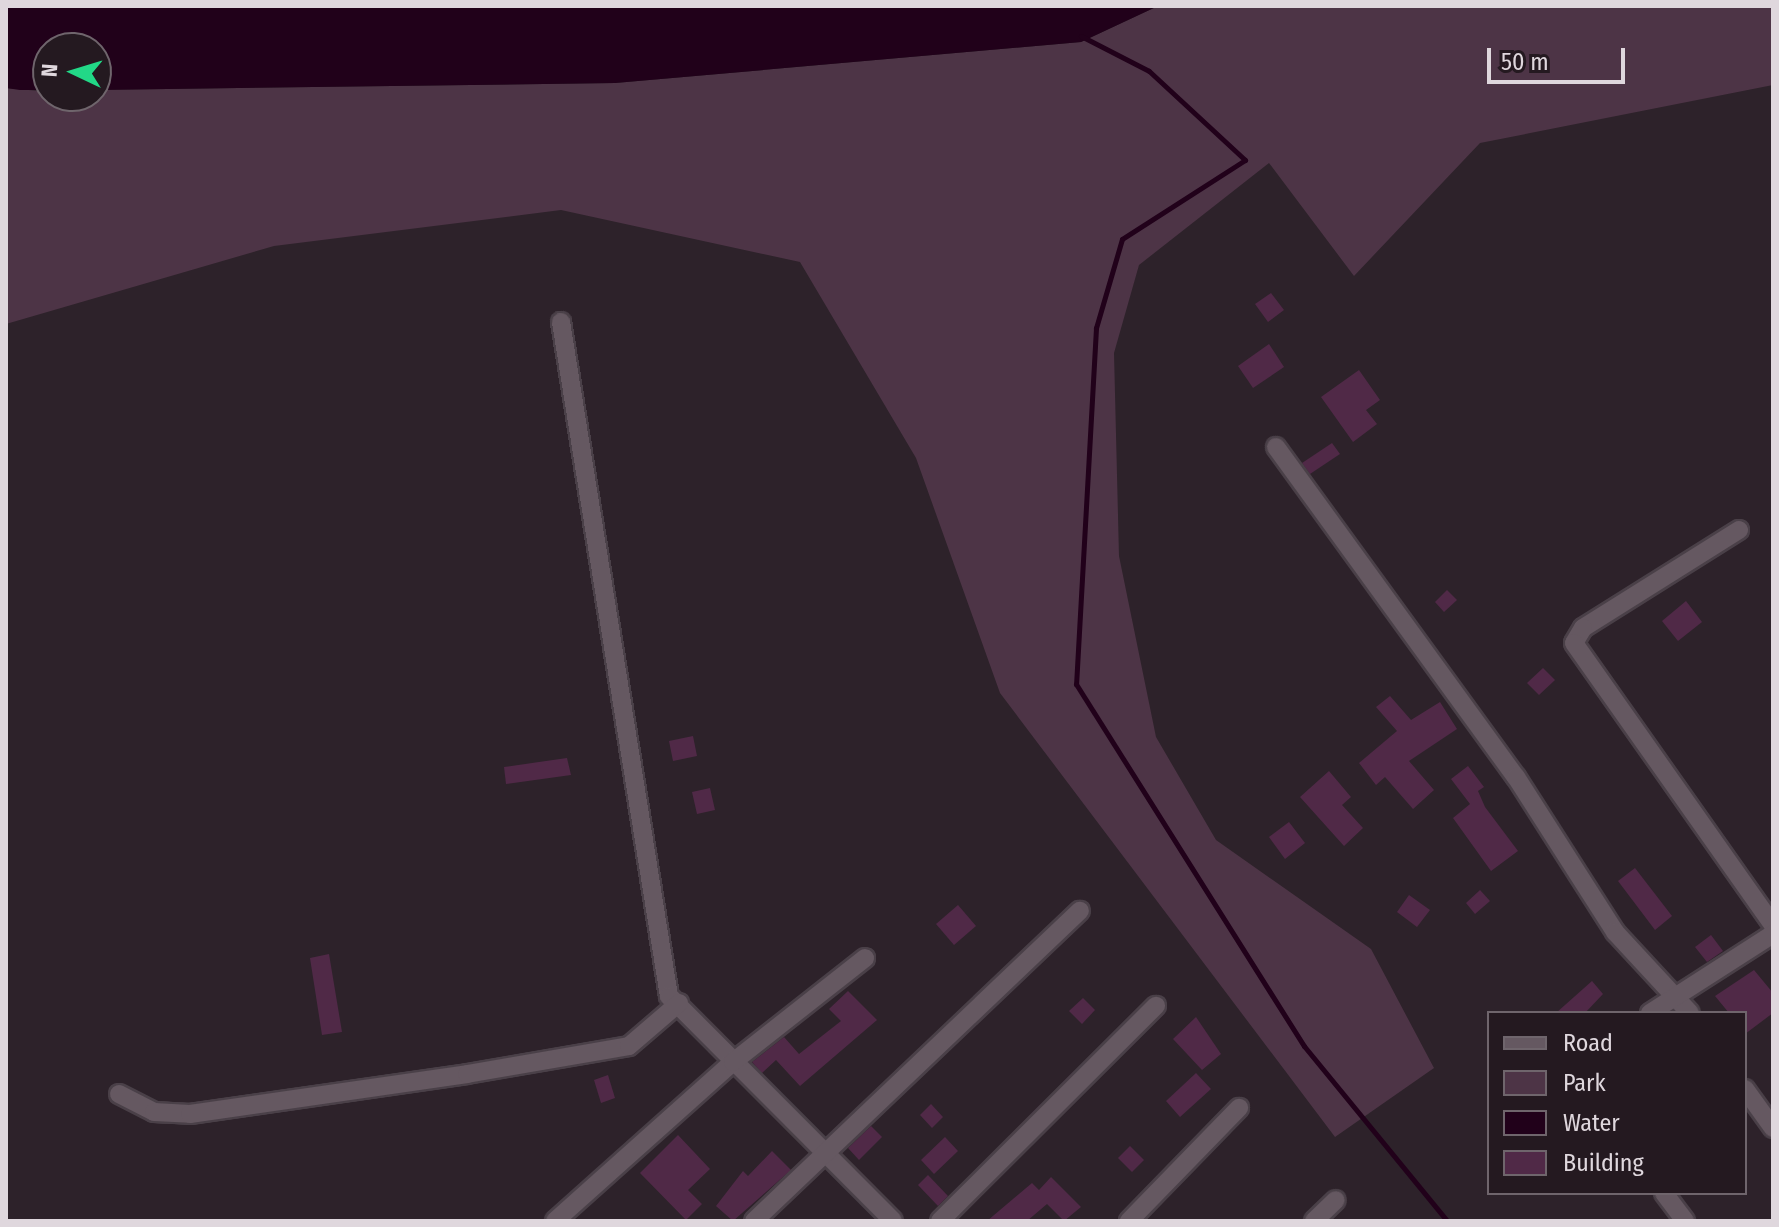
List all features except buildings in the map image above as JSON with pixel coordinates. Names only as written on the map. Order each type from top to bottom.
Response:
[{"type":"street","points":[[561,322],[669,996],[679,1003],[821,1156],[893,1221]]},
{"type":"street","points":[[1276,447],[1516,777],[1615,932],[1688,1011]]},
{"type":"street","points":[[1739,530],[1583,628],[1574,643],[1773,925]]},
{"type":"street","points":[[754,1221],[1080,911]]},
{"type":"street","points":[[1653,1011],[1773,934]]},
{"type":"street","points":[[555,1221],[733,1062],[865,958]]},
{"type":"street","points":[[119,1094],[154,1112],[190,1114],[467,1074],[629,1046],[679,1003]]},
{"type":"street","points":[[940,1221],[1156,1006]]},
{"type":"street","points":[[1747,1092],[1773,1128]]},
{"type":"street","points":[[1129,1221],[1239,1108]]},
{"type":"street","points":[[1666,1195],[1685,1221]]},
{"type":"street","points":[[1314,1221],[1336,1200]]},
{"type":"green space","points":[[1158,6],[1773,6],[1773,85],[1480,143],[1354,276],[1269,163],[1139,265],[1114,353],[1119,556],[1156,737],[1216,840],[1371,949],[1434,1068],[1335,1137],[1000,693],[916,458],[800,262],[561,210],[274,246],[6,324],[6,88],[32,90],[32,112],[112,112],[112,90],[615,83],[1081,42]]},
{"type":"water","points":[[6,6],[1158,6],[1081,42],[615,83],[112,90],[112,32],[32,32],[32,90],[6,88]]},
{"type":"waterway","points":[[1081,36],[1149,71],[1245,160],[1122,239],[1096,328],[1076,684],[1304,1046],[1447,1221]]}]
